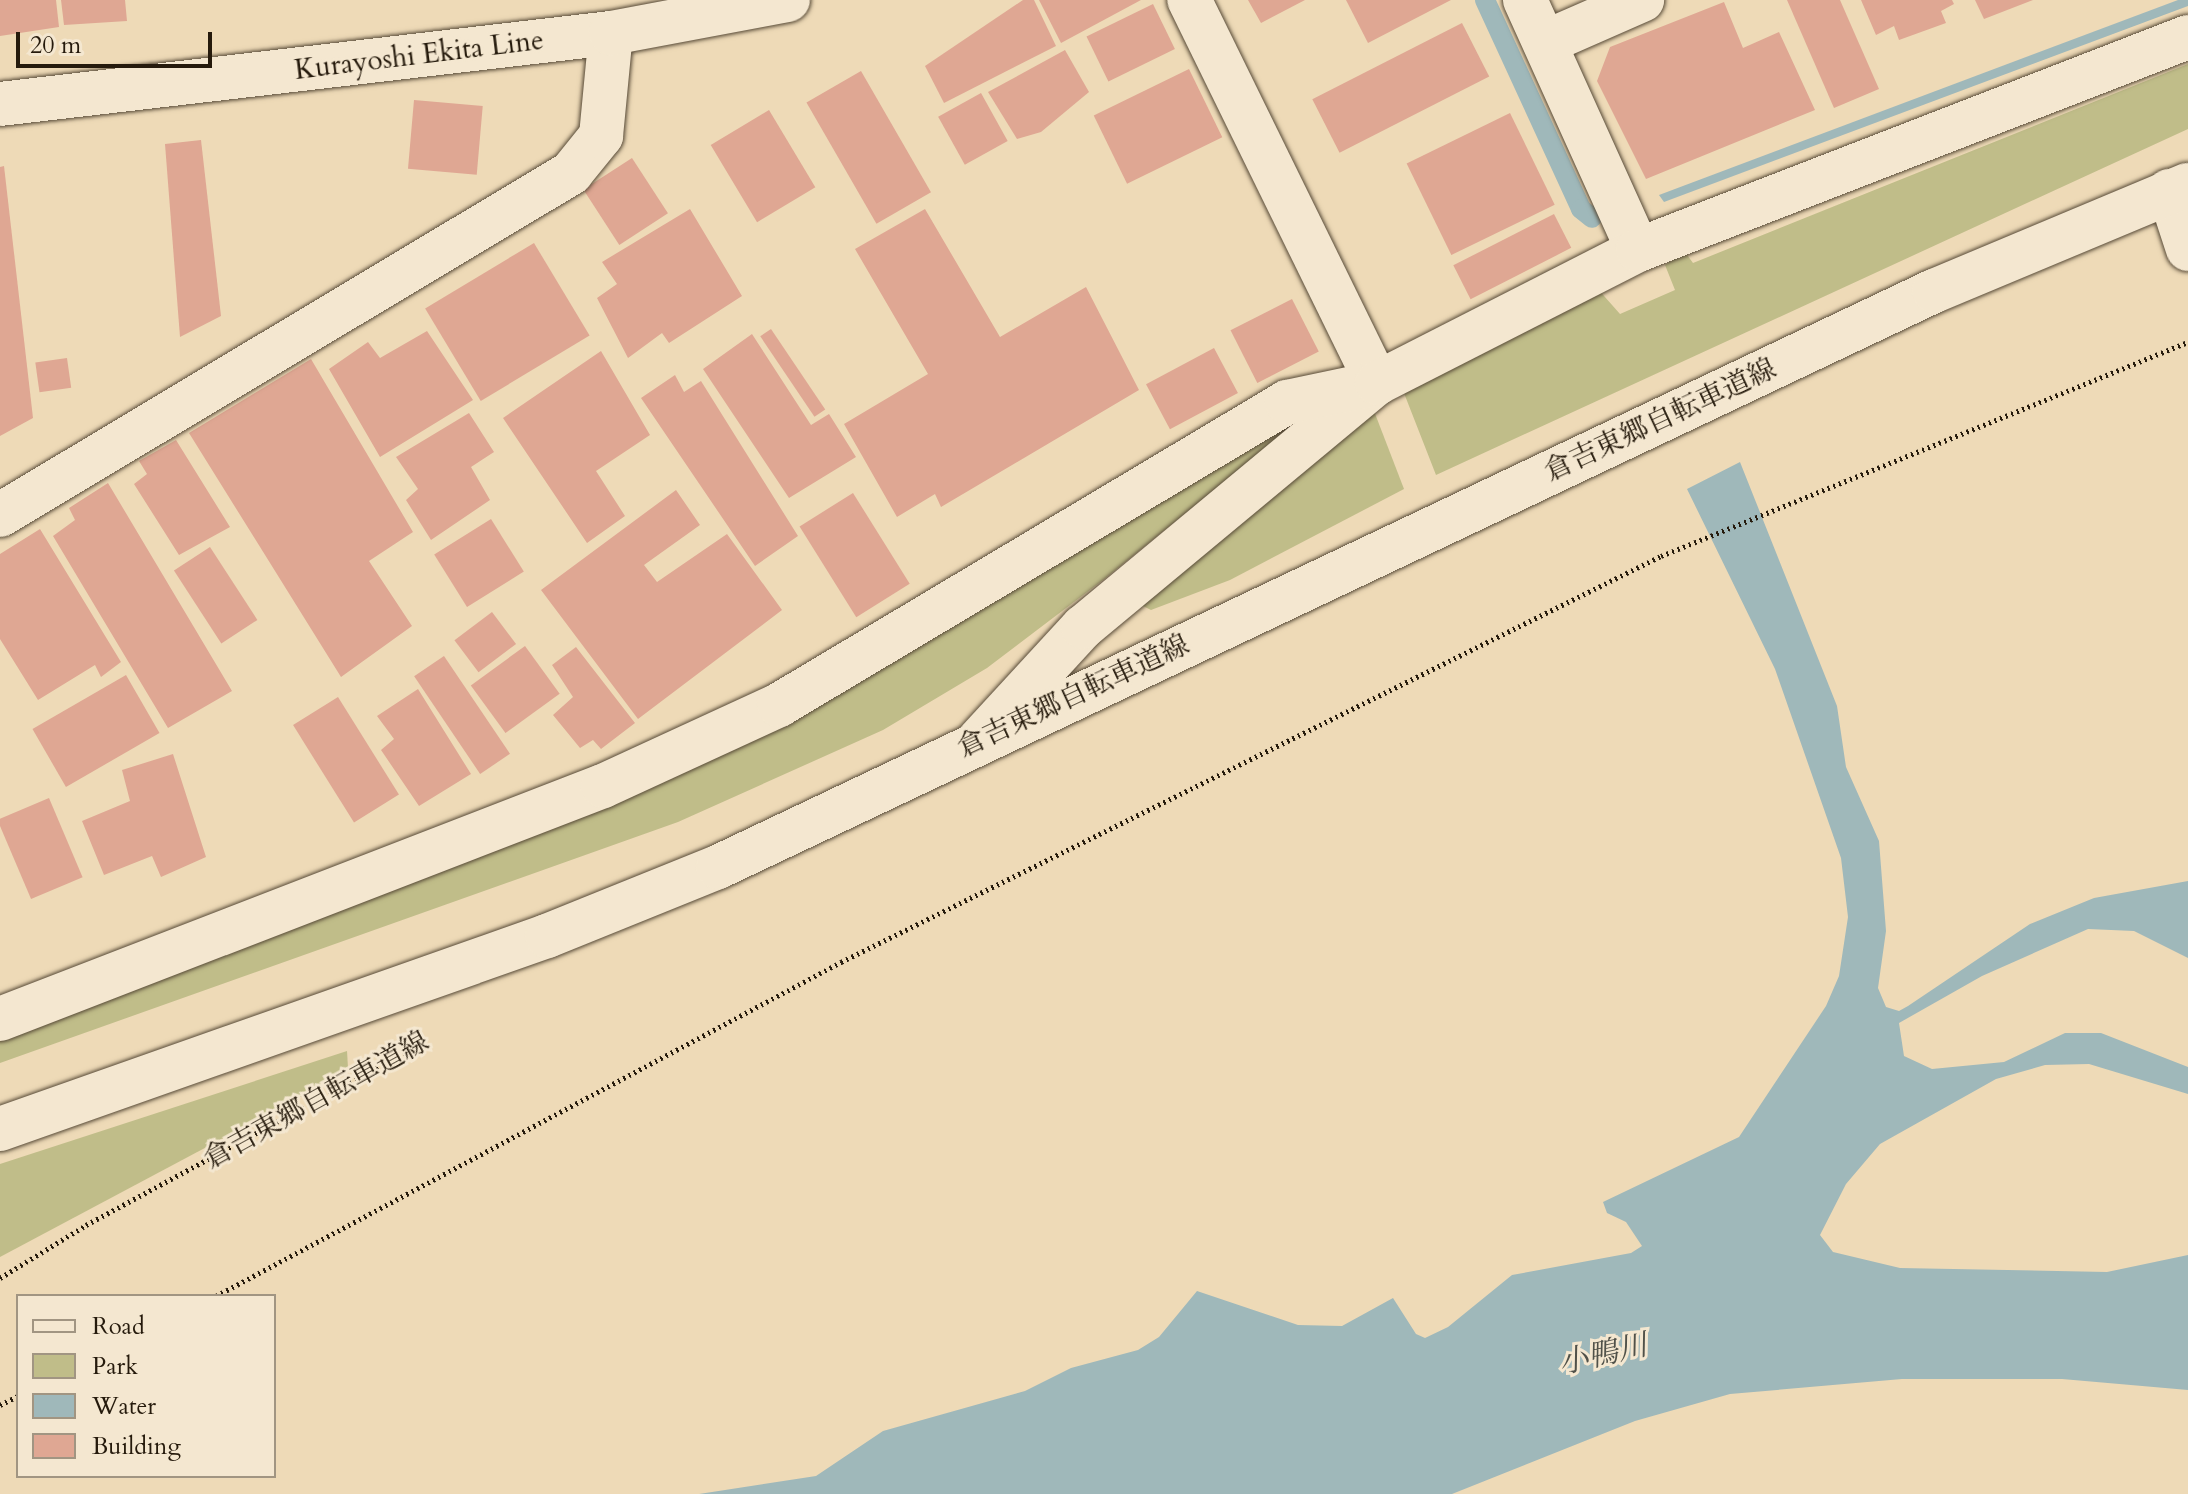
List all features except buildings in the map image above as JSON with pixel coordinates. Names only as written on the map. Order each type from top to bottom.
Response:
[{"type":"street","name":"Kurayoshi Ekita Line","points":[[0,104],[611,33],[788,0]]},
{"type":"street","points":[[1189,0],[1377,383]]},
{"type":"street","points":[[1525,0],[1638,250]]},
{"type":"street","points":[[1546,42],[1642,0]]},
{"type":"street","points":[[0,515],[571,173],[601,136],[611,33]]},
{"type":"street","points":[[979,740],[1083,627],[1377,383],[1638,250],[2188,37]]},
{"type":"street","points":[[2178,188],[2188,249]]},
{"type":"street","name":"倉吉東郷自転車道線","points":[[0,1129],[547,936],[718,867],[979,740],[1934,291],[2178,188]]},
{"type":"street","points":[[0,1019],[589,791],[739,724],[792,697],[1287,402],[1377,383]]},
{"type":"path","points":[[220,1294],[841,962],[1661,556],[2188,342]]},
{"type":"path","name":"倉吉東郷自転車道線","points":[[0,1278],[86,1225],[434,1037]]},
{"type":"green space","points":[[2188,64],[2188,129],[1436,475],[1402,388],[1597,288],[1620,314],[1675,290],[1665,265],[1685,252],[1693,263]]},
{"type":"green space","points":[[1374,411],[1404,489],[1230,580],[1151,610],[1143,606],[1141,598]]},
{"type":"green space","points":[[1289,418],[1298,422],[1103,580],[987,668],[883,730],[678,822],[0,1063],[0,1038],[406,881]]},
{"type":"green space","points":[[347,1051],[348,1068],[323,1085],[0,1257],[0,1164]]},
{"type":"water","points":[[2178,0],[2188,0],[2188,6],[1664,202],[1659,195]]},
{"type":"water","name":"小鴨川","points":[[1740,462],[1837,706],[1846,767],[1879,841],[1886,931],[1878,988],[1886,1007],[1899,1011],[1908,1006],[2030,924],[2094,898],[2188,881],[2188,958],[2134,931],[2088,929],[1982,976],[1899,1023],[1904,1056],[1932,1069],[2004,1062],[2065,1033],[2101,1033],[2188,1067],[2188,1094],[2089,1064],[2045,1065],[1996,1079],[1880,1144],[1846,1184],[1820,1235],[1833,1252],[1900,1268],[2107,1272],[2188,1255],[2188,1390],[2062,1379],[1902,1379],[1730,1394],[1635,1421],[1452,1494],[699,1494],[816,1476],[883,1431],[1025,1391],[1071,1368],[1138,1350],[1159,1337],[1197,1291],[1298,1325],[1342,1326],[1393,1298],[1416,1334],[1425,1338],[1448,1327],[1512,1275],[1631,1253],[1642,1246],[1626,1222],[1607,1213],[1603,1202],[1739,1137],[1826,1006],[1839,976],[1848,917],[1841,858],[1775,669],[1687,489]]},
{"type":"waterway","points":[[1485,0],[1581,209],[1592,218]]}]
